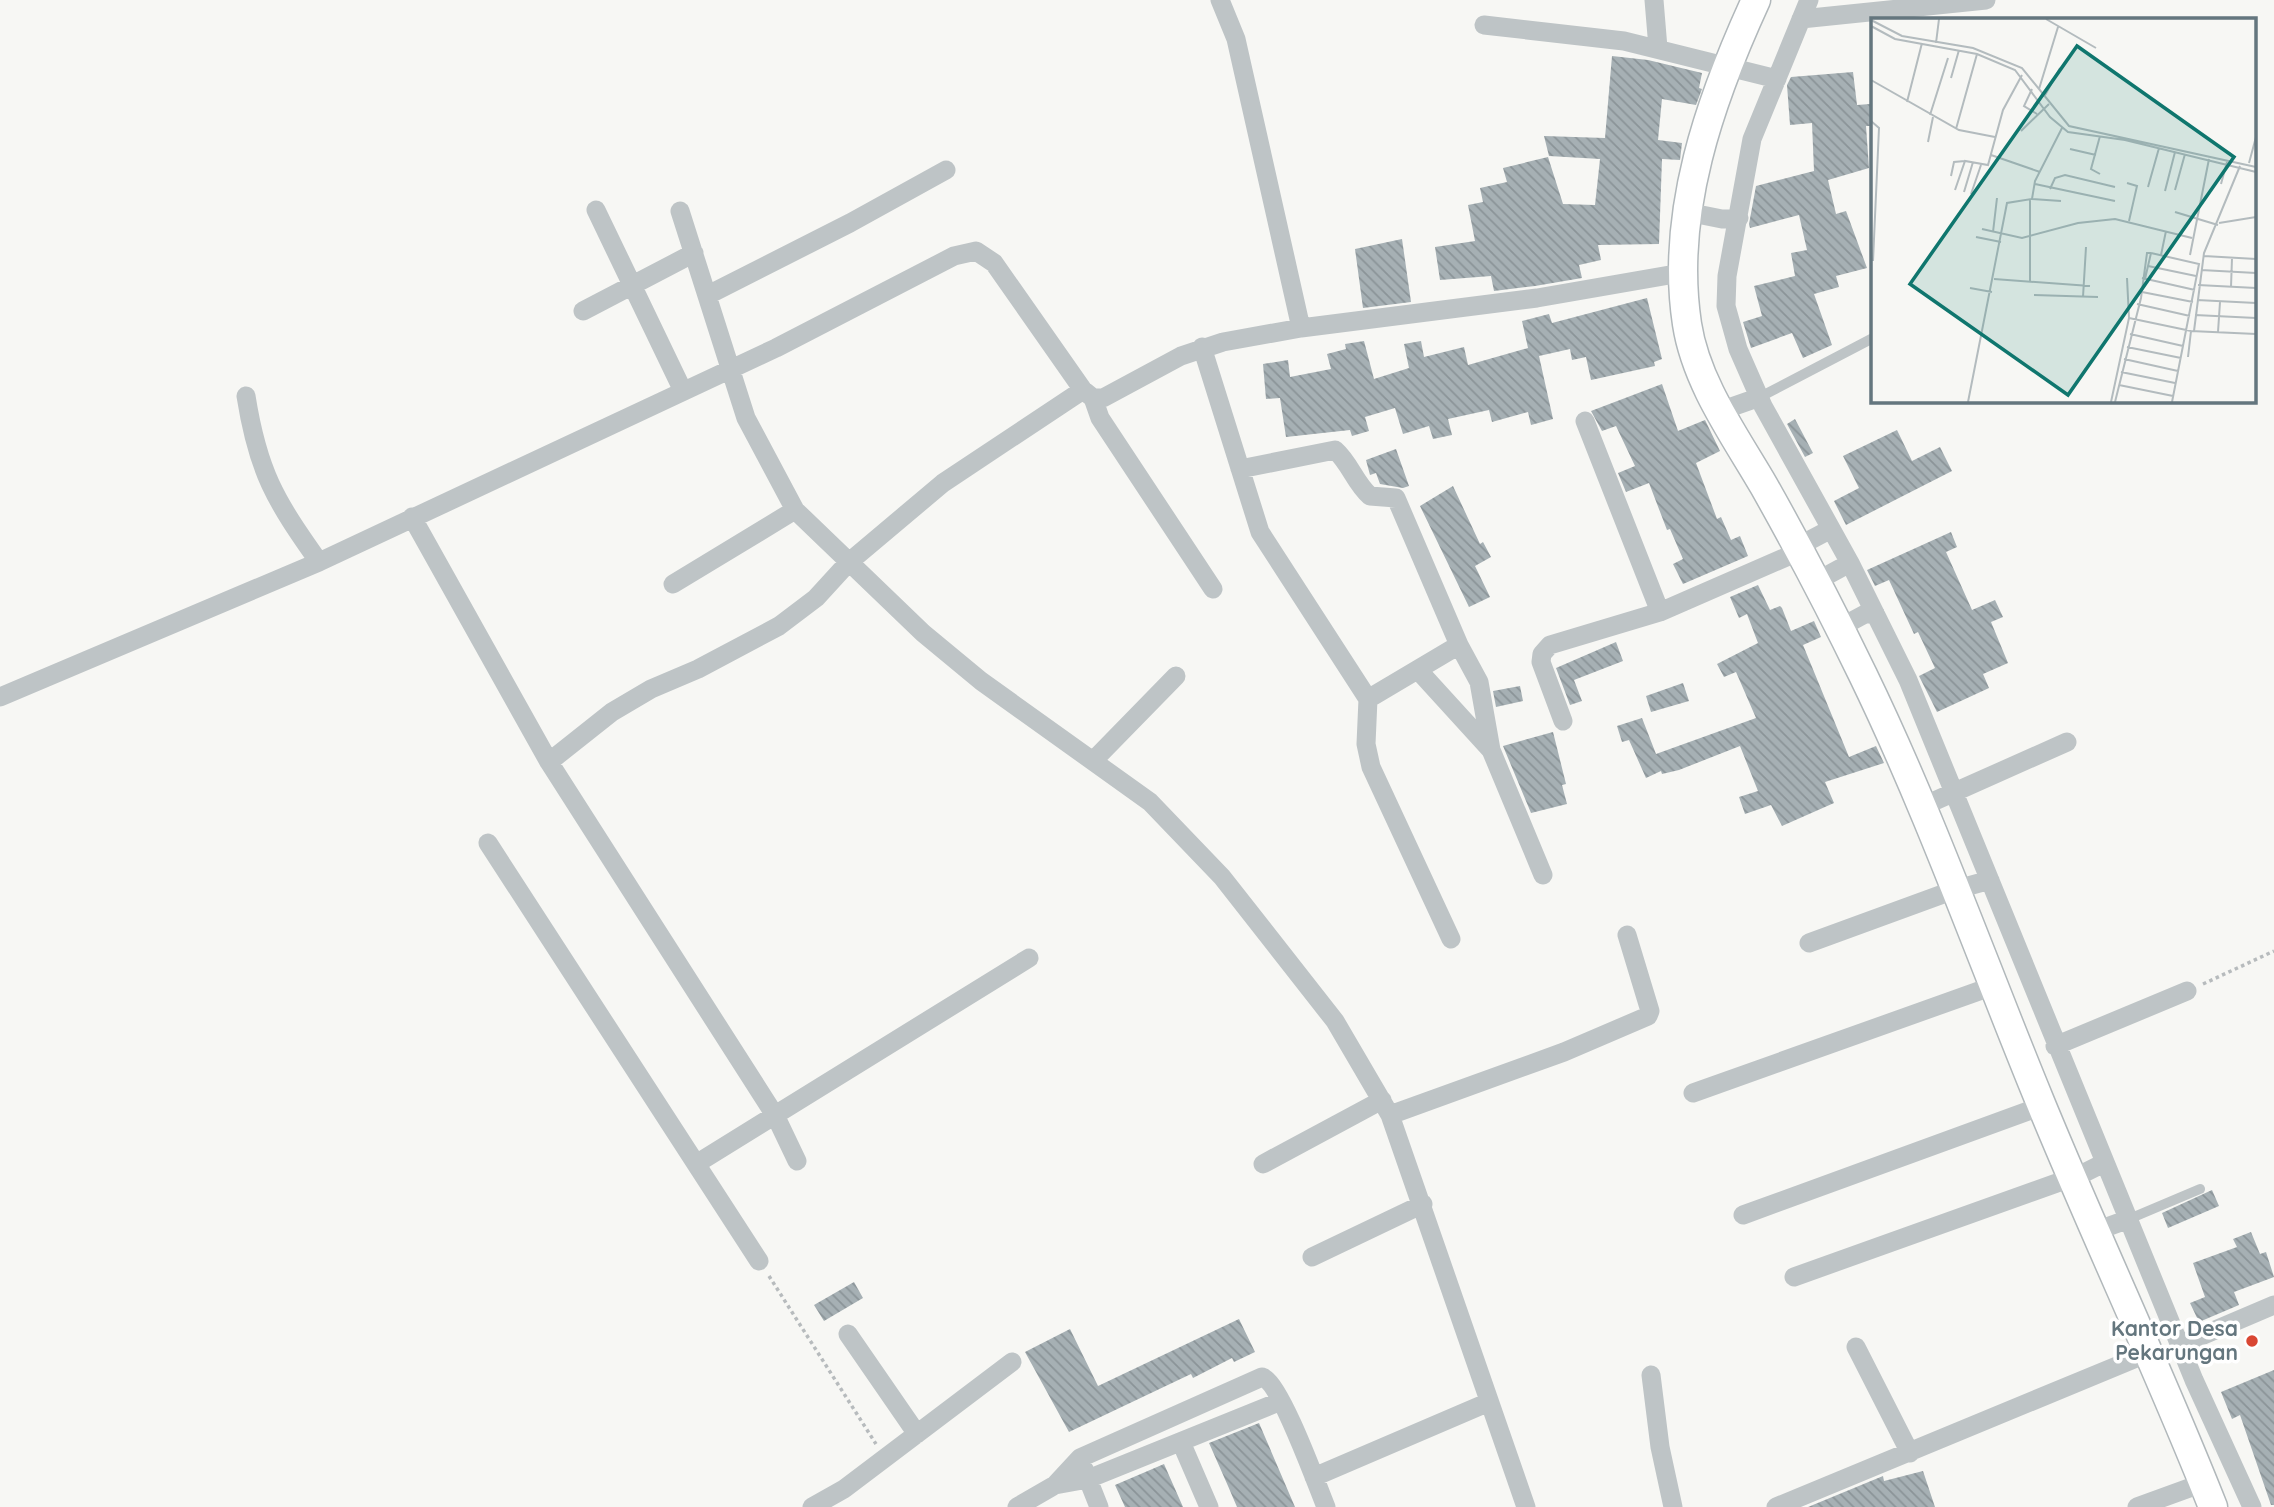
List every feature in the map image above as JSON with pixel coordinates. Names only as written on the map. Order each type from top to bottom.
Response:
[{"type":"street","points":[[1220,0],[1236,39],[1301,327]]},
{"type":"street","points":[[1654,0],[1658,48]]},
{"type":"street","points":[[1756,0],[1702,146],[1681,273],[1688,329],[1697,360],[1726,409],[1779,474],[1858,619],[1925,718],[1939,800],[1960,889],[1993,986],[2042,1106],[2126,1219],[2252,1507]]},
{"type":"street","points":[[1808,0],[1771,77],[1730,218],[1726,306],[1738,349],[1758,398],[1779,474],[1858,619],[1939,800],[1987,881],[2055,1046],[2089,1170],[2099,1229],[2146,1354],[2208,1495],[2137,1507]]},
{"type":"street","points":[[1801,19],[1986,0]]},
{"type":"street","points":[[1484,25],[1624,41],[1771,77]]},
{"type":"street","points":[[708,295],[850,223],[946,170]]},
{"type":"street","points":[[596,209],[683,391]]},
{"type":"street","points":[[680,211],[746,418],[795,510],[923,633],[981,681],[1150,802],[1222,877],[1335,1021],[1386,1108],[1423,1204],[1526,1507]]},
{"type":"street","points":[[1692,213],[1730,218]]},
{"type":"street","points":[[0,698],[319,562],[731,369],[954,257],[976,251],[994,263],[1088,394],[1100,418],[1213,589]]},
{"type":"street","points":[[583,311],[694,253]]},
{"type":"street","points":[[549,762],[612,712],[651,689],[779,626],[816,598],[848,563],[943,483],[1088,394],[1103,398],[1202,347],[1301,327],[1537,298],[1681,273]]},
{"type":"street","points":[[1202,347],[1260,532],[1368,699],[1366,744],[1371,767],[1451,939]]},
{"type":"street","points":[[246,396],[257,454],[269,487],[319,562]]},
{"type":"street","points":[[1726,409],[1758,398]]},
{"type":"street","points":[[1585,421],[1660,612]]},
{"type":"street","points":[[1240,468],[1335,450],[1345,458],[1359,484],[1370,496],[1396,498],[1459,645],[1479,682],[1491,750],[1543,875]]},
{"type":"street","points":[[673,584],[795,510]]},
{"type":"street","points":[[412,517],[549,762],[776,1117],[797,1161]]},
{"type":"street","points":[[1563,721],[1541,662],[1542,654],[1550,645],[1660,612],[1803,521]]},
{"type":"street","points":[[1368,699],[1459,645]]},
{"type":"street","points":[[1418,670],[1491,750]]},
{"type":"street","points":[[1094,760],[1176,676]]},
{"type":"street","points":[[1939,800],[2067,742]]},
{"type":"street","points":[[488,843],[759,1261]]},
{"type":"street","points":[[1809,943],[1987,881]]},
{"type":"street","points":[[1263,1164],[1386,1108],[1564,1052],[1648,1016],[1650,1011],[1627,935]]},
{"type":"street","points":[[696,1164],[776,1117],[1029,958]]},
{"type":"street","points":[[1693,1093],[1993,986]]},
{"type":"street","points":[[2055,1046],[2187,992]]},
{"type":"street","points":[[1743,1215],[2042,1106]]},
{"type":"street","points":[[1794,1277],[2089,1170]]},
{"type":"street","points":[[1312,1257],[1423,1204]]},
{"type":"street","points":[[2099,1229],[2126,1219]]},
{"type":"street","points":[[2180,1345],[2274,1305]]},
{"type":"street","points":[[848,1334],[917,1434]]},
{"type":"street","points":[[1856,1348],[1910,1453]]},
{"type":"street","points":[[1776,1507],[2146,1354]]},
{"type":"street","points":[[812,1507],[844,1489],[1012,1362]]},
{"type":"street","points":[[1651,1375],[1660,1447],[1673,1507]]},
{"type":"street","points":[[1017,1507],[1055,1485],[1080,1458],[1262,1377],[1269,1380],[1281,1401],[1326,1507]]},
{"type":"street","points":[[1055,1485],[1088,1479],[1281,1401]]},
{"type":"street","points":[[1314,1477],[1489,1402]]},
{"type":"street","points":[[1181,1442],[1209,1507]]},
{"type":"street","points":[[1080,1458],[1099,1507]]},
{"type":"lane","points":[[1758,398],[1871,339]]},
{"type":"lane","points":[[2126,1219],[2200,1189]]},
{"type":"path","points":[[2187,992],[2274,951]]},
{"type":"path","points":[[759,1261],[885,1457]]},
{"type":"building","points":[[1612,56],[1648,60],[1702,73],[1699,88],[1702,89],[1696,105],[1662,99],[1658,140],[1682,143],[1680,160],[1662,159],[1659,244],[1598,245],[1601,260],[1579,265],[1582,278],[1535,286],[1494,291],[1491,276],[1440,280],[1435,247],[1475,241],[1468,205],[1483,202],[1480,188],[1507,182],[1503,168],[1548,157],[1563,204],[1595,205],[1600,159],[1549,156],[1544,136],[1605,138]]},
{"type":"building","points":[[1853,72],[1857,105],[1870,104],[1871,115],[1871,126],[1866,126],[1869,168],[1828,180],[1836,214],[1846,211],[1867,268],[1836,276],[1839,287],[1814,294],[1832,345],[1803,358],[1792,333],[1751,348],[1743,322],[1762,316],[1754,286],[1795,276],[1791,253],[1807,250],[1799,215],[1750,228],[1749,224],[1756,186],[1814,171],[1812,123],[1790,125],[1787,85],[1791,77]]},
{"type":"building","points":[[1402,239],[1411,302],[1363,308],[1355,249]]},
{"type":"building","points":[[1647,298],[1662,359],[1654,362],[1655,366],[1591,380],[1586,357],[1572,360],[1570,349],[1539,356],[1553,419],[1531,425],[1528,412],[1492,422],[1489,410],[1448,419],[1452,435],[1433,439],[1429,426],[1403,434],[1395,408],[1365,417],[1369,431],[1352,436],[1350,430],[1286,437],[1280,398],[1266,399],[1263,364],[1288,360],[1290,377],[1331,369],[1327,354],[1346,349],[1345,344],[1364,341],[1374,379],[1409,368],[1404,344],[1421,341],[1424,357],[1464,347],[1468,365],[1528,348],[1522,321],[1549,314],[1552,323]]},
{"type":"building","points":[[1662,384],[1678,431],[1705,420],[1720,451],[1696,463],[1717,519],[1721,517],[1731,540],[1740,536],[1748,556],[1683,584],[1673,564],[1683,559],[1670,529],[1667,530],[1649,483],[1626,492],[1618,473],[1635,466],[1616,426],[1602,431],[1591,411]]},
{"type":"building","points":[[1795,419],[1813,453],[1805,457],[1787,424]]},
{"type":"building","points":[[1897,430],[1912,461],[1940,447],[1952,471],[1846,525],[1834,501],[1859,488],[1843,456]]},
{"type":"building","points":[[1396,449],[1409,486],[1403,488],[1380,484],[1376,473],[1370,475],[1366,460]]},
{"type":"building","points":[[1453,486],[1480,544],[1483,542],[1491,557],[1475,566],[1490,597],[1469,607],[1420,506]]},
{"type":"building","points":[[1951,532],[1957,547],[1946,552],[1972,610],[1995,600],[2003,617],[1991,622],[2008,663],[1983,674],[1989,688],[1937,712],[1919,676],[1935,668],[1918,632],[1914,634],[1889,580],[1875,586],[1867,570]]},
{"type":"building","points":[[1758,585],[1770,610],[1780,606],[1782,608],[1791,631],[1814,621],[1821,637],[1803,645],[1849,757],[1876,746],[1884,763],[1825,782],[1834,803],[1782,826],[1771,805],[1745,814],[1739,797],[1758,791],[1740,746],[1679,770],[1662,774],[1661,771],[1646,778],[1629,740],[1622,742],[1617,726],[1642,718],[1656,754],[1756,718],[1736,672],[1724,677],[1717,664],[1758,643],[1747,614],[1739,618],[1730,597]]},
{"type":"building","points":[[1616,642],[1623,661],[1574,680],[1582,701],[1570,705],[1556,668]]},
{"type":"building","points":[[1683,683],[1689,701],[1651,712],[1646,696]]},
{"type":"building","points":[[1520,686],[1523,701],[1496,707],[1493,691]]},
{"type":"building","points":[[1553,732],[1566,784],[1562,785],[1567,804],[1531,813],[1503,746]]},
{"type":"building","points":[[2212,1190],[2219,1206],[2168,1228],[2162,1213]]},
{"type":"building","points":[[2251,1232],[2260,1254],[2266,1252],[2274,1277],[2234,1292],[2239,1305],[2199,1322],[2190,1303],[2205,1297],[2193,1263],[2237,1247],[2233,1239]]},
{"type":"building","points":[[854,1282],[863,1298],[824,1321],[814,1305]]},
{"type":"building","points":[[1239,1319],[1255,1352],[1234,1362],[1232,1358],[1193,1378],[1191,1374],[1069,1432],[1025,1352],[1070,1329],[1098,1386]]},
{"type":"building","points":[[2274,1370],[2274,1505],[2271,1505],[2240,1415],[2232,1419],[2221,1392]]},
{"type":"building","points":[[1259,1423],[1295,1507],[1237,1507],[1209,1443]]},
{"type":"building","points":[[1164,1464],[1183,1507],[1125,1507],[1115,1485]]},
{"type":"building","points":[[1923,1471],[1935,1507],[1808,1507],[1883,1476],[1884,1481]]},
{"type":"place","name":"Kantor Desa Pekarungan","points":[[2252,1341]]}]
